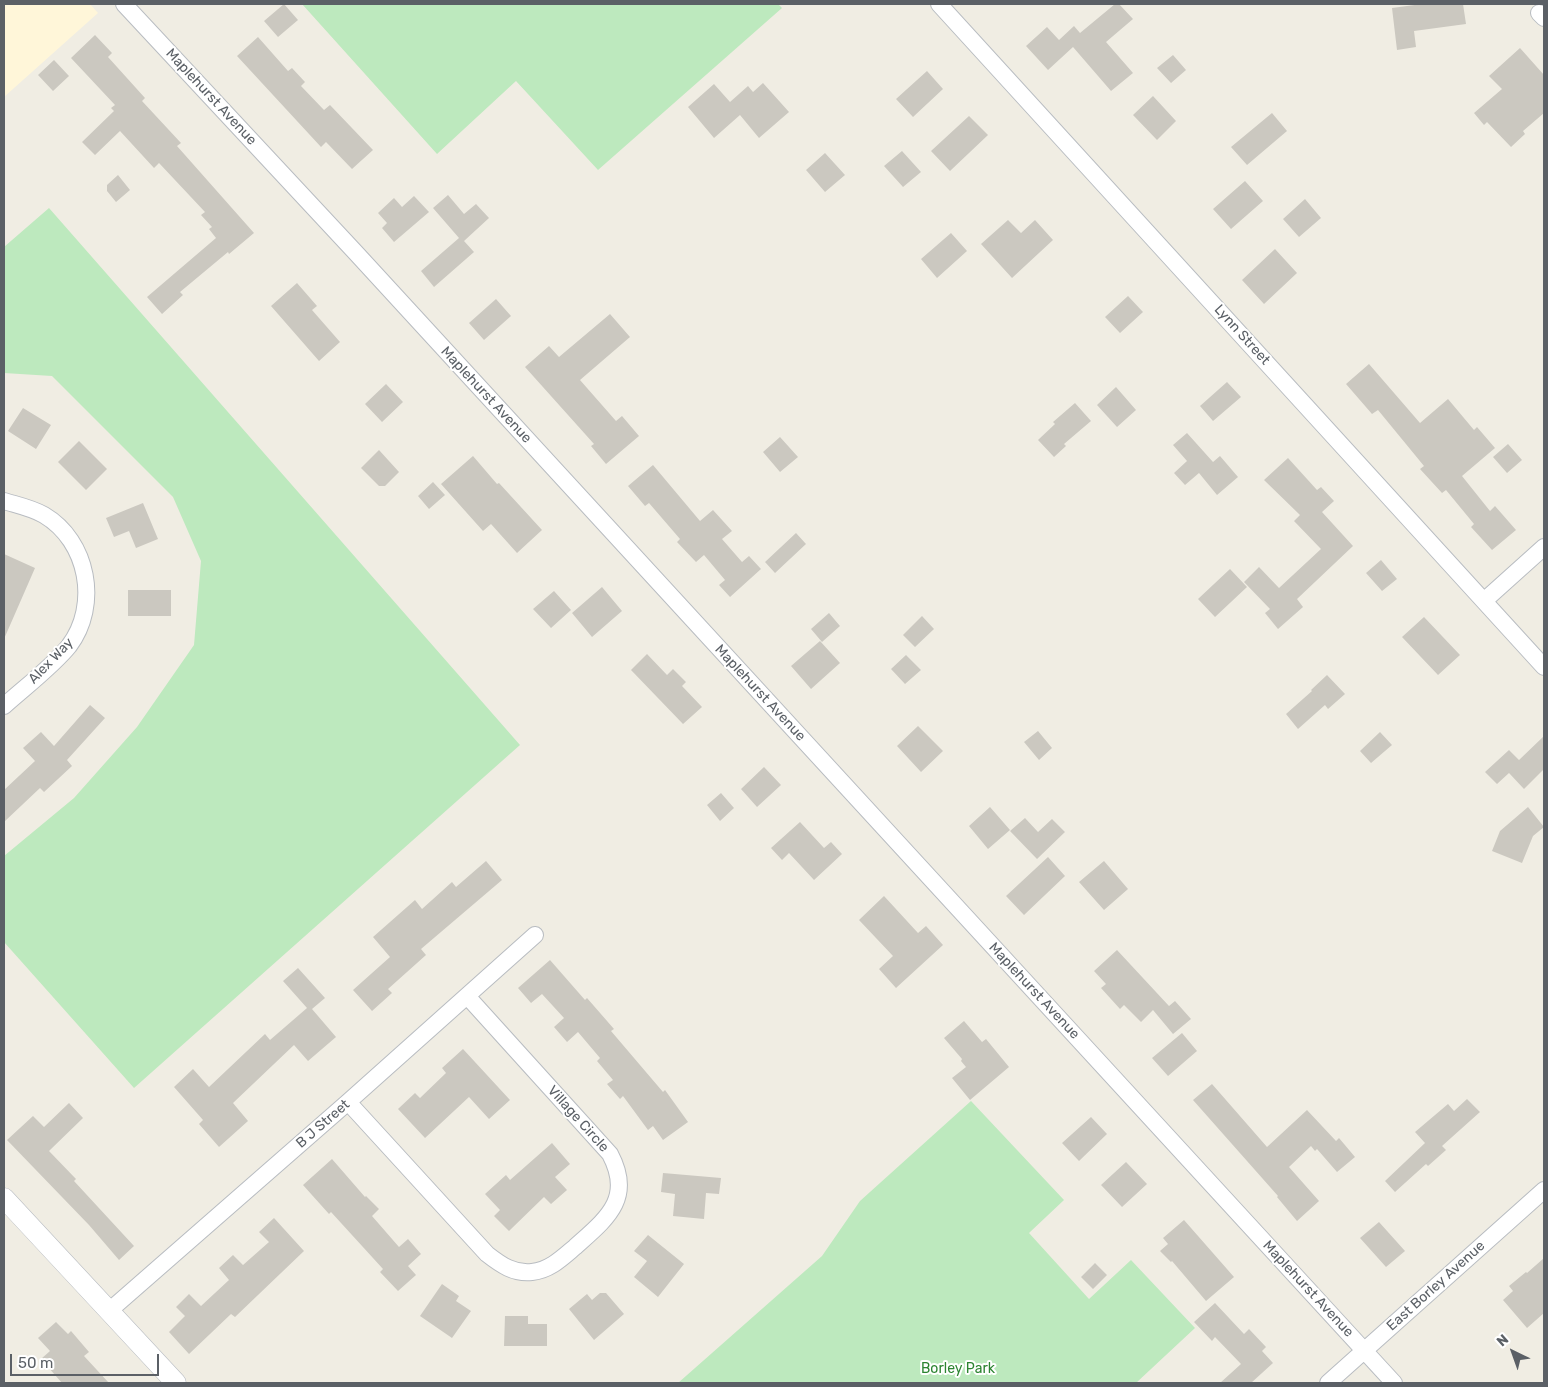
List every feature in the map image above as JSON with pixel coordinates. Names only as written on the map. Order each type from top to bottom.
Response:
[{"type":"street","name":"Maplehurst Avenue","points":[[124,4],[1394,1383]]},
{"type":"street","name":"Lynn Street","points":[[939,4],[1485,600],[1544,667]]},
{"type":"street","name":"Alex Way","points":[[4,501],[44,515],[62,530],[72,543],[83,564],[87,595],[85,611],[80,626],[68,647],[4,706]]},
{"type":"street","points":[[1485,600],[1544,547]]},
{"type":"street","name":"B J Street","points":[[109,1311],[535,935]]},
{"type":"street","name":"Village Circle","points":[[348,1102],[487,1254],[502,1266],[513,1270],[532,1272],[544,1269],[555,1264],[601,1224],[611,1212],[616,1201],[620,1183],[616,1164],[610,1154],[467,996]]},
{"type":"street","name":"East Borley Avenue","points":[[1328,1383],[1544,1190]]},
{"type":"street","points":[[4,1198],[176,1383]]},
{"type":"shaded area","points":[[4,4],[90,4],[98,13],[4,97]]},
{"type":"green space","points":[[302,4],[778,4],[782,8],[598,170],[516,81],[437,154]]},
{"type":"green space","points":[[49,208],[520,745],[134,1088],[4,942],[4,856],[74,798],[137,727],[194,645],[201,561],[173,497],[52,376],[4,373],[4,247]]},
{"type":"green space","name":"Borley Park","points":[[971,1101],[1064,1200],[1029,1233],[1089,1299],[1131,1260],[1195,1328],[1136,1383],[678,1383],[822,1256],[860,1201]]},
{"type":"building","points":[[284,4],[298,20],[278,37],[264,21]]},
{"type":"building","points":[[1115,4],[1119,4],[1133,19],[1106,42],[1133,73],[1111,91],[1073,47],[1048,70],[1026,46],[1047,27],[1059,40],[1074,26],[1080,33]]},
{"type":"building","points":[[1422,4],[1463,4],[1466,24],[1414,31],[1416,47],[1397,50],[1392,8]]},
{"type":"building","points":[[95,35],[112,53],[108,57],[145,98],[142,101],[181,143],[177,146],[254,233],[180,292],[183,295],[162,314],[147,297],[216,238],[209,229],[212,227],[201,215],[205,212],[159,163],[154,168],[120,131],[95,155],[82,142],[114,111],[111,108],[115,105],[71,58]]},
{"type":"building","points":[[258,37],[288,71],[292,68],[305,82],[301,86],[324,110],[330,105],[373,150],[352,169],[326,142],[321,147],[237,56]]},
{"type":"building","points":[[1520,48],[1544,75],[1544,113],[1523,131],[1525,134],[1511,147],[1487,122],[1484,125],[1474,113],[1502,89],[1489,76]]},
{"type":"building","points":[[1173,55],[1186,70],[1171,83],[1157,68]]},
{"type":"building","points":[[54,60],[69,76],[53,91],[38,75]]},
{"type":"building","points":[[927,71],[943,89],[913,117],[896,99]]},
{"type":"building","points":[[763,83],[789,112],[759,138],[740,115],[714,138],[688,107],[714,84],[730,102],[748,86],[753,92]]},
{"type":"building","points":[[1153,96],[1176,121],[1157,140],[1133,115]]},
{"type":"building","points":[[1272,113],[1287,131],[1247,165],[1231,147]]},
{"type":"building","points":[[969,116],[988,135],[950,171],[931,151]]},
{"type":"building","points":[[902,151],[921,172],[903,187],[884,166]]},
{"type":"building","points":[[825,153],[845,175],[825,192],[806,170]]},
{"type":"building","points":[[118,175],[130,190],[116,202],[107,191],[107,185]]},
{"type":"building","points":[[1245,181],[1263,201],[1231,229],[1213,209]]},
{"type":"building","points":[[448,195],[464,214],[476,204],[489,218],[464,241],[474,252],[434,287],[421,271],[459,238],[433,208]]},
{"type":"building","points":[[414,196],[429,212],[394,242],[382,228],[387,223],[378,213],[394,198],[402,207]]},
{"type":"building","points":[[1305,199],[1321,218],[1299,237],[1283,219]]},
{"type":"building","points":[[1008,220],[1021,233],[1035,220],[1053,240],[1012,278],[981,244]]},
{"type":"building","points":[[951,233],[967,251],[937,278],[921,259]]},
{"type":"building","points":[[1275,249],[1297,273],[1264,304],[1242,280]]},
{"type":"building","points":[[297,283],[317,306],[312,310],[340,342],[319,361],[271,306]]},
{"type":"building","points":[[1128,296],[1143,312],[1120,333],[1105,317]]},
{"type":"building","points":[[496,299],[511,316],[484,340],[469,323]]},
{"type":"building","points":[[610,314],[630,337],[580,380],[616,421],[622,416],[639,436],[606,464],[591,446],[594,444],[525,367],[549,346],[559,357]]},
{"type":"building","points":[[1369,364],[1420,423],[1448,399],[1474,430],[1477,427],[1495,448],[1462,476],[1490,511],[1495,506],[1516,530],[1492,550],[1471,527],[1474,524],[1446,490],[1442,493],[1420,469],[1424,466],[1378,410],[1372,414],[1346,384]]},
{"type":"building","points":[[1227,382],[1241,397],[1213,421],[1200,406]]},
{"type":"building","points":[[386,384],[403,402],[382,422],[365,404]]},
{"type":"building","points":[[1116,387],[1136,410],[1117,427],[1097,405]]},
{"type":"building","points":[[1075,403],[1091,421],[1064,444],[1066,446],[1054,457],[1038,440],[1055,424],[1053,422]]},
{"type":"building","points":[[23,408],[51,425],[36,449],[8,431]]},
{"type":"building","points":[[1187,433],[1213,462],[1220,456],[1238,477],[1217,495],[1199,473],[1185,485],[1174,473],[1187,461],[1173,445]]},
{"type":"building","points":[[780,437],[798,457],[780,472],[763,452]]},
{"type":"building","points":[[79,441],[107,469],[86,490],[58,462]]},
{"type":"building","points":[[1508,444],[1522,460],[1507,473],[1493,457]]},
{"type":"building","points":[[379,450],[399,472],[385,486],[379,486],[361,468]]},
{"type":"building","points":[[473,456],[497,484],[499,483],[542,530],[517,553],[491,524],[483,531],[441,484]]},
{"type":"building","points":[[1288,458],[1317,490],[1321,487],[1334,501],[1322,512],[1353,546],[1297,599],[1303,607],[1278,629],[1265,613],[1270,609],[1244,582],[1259,567],[1279,588],[1321,549],[1294,521],[1300,515],[1264,480]]},
{"type":"building","points":[[653,465],[700,521],[713,510],[732,531],[722,539],[742,562],[749,556],[761,569],[730,597],[719,585],[725,580],[704,555],[696,562],[677,542],[680,539],[649,503],[645,506],[628,486]]},
{"type":"building","points":[[433,482],[445,495],[429,509],[418,496]]},
{"type":"building","points":[[143,503],[158,539],[136,548],[129,531],[114,537],[106,518]]},
{"type":"building","points":[[796,533],[806,544],[775,573],[765,562]]},
{"type":"building","points":[[4,554],[35,568],[4,639]]},
{"type":"building","points":[[1381,560],[1397,579],[1382,591],[1366,573]]},
{"type":"building","points":[[1230,569],[1247,587],[1215,617],[1198,599]]},
{"type":"building","points":[[602,587],[622,611],[592,637],[572,613]]},
{"type":"building","points":[[128,590],[171,590],[171,616],[128,616]]},
{"type":"building","points":[[554,591],[571,610],[551,628],[533,609]]},
{"type":"building","points":[[829,613],[840,626],[822,642],[811,629]]},
{"type":"building","points":[[922,616],[934,629],[915,647],[903,635]]},
{"type":"building","points":[[1424,617],[1460,655],[1438,675],[1402,637]]},
{"type":"building","points":[[820,641],[840,663],[811,689],[791,666]]},
{"type":"building","points":[[647,654],[667,675],[673,669],[686,682],[682,686],[702,707],[683,724],[631,670]]},
{"type":"building","points":[[906,655],[921,670],[905,684],[891,669]]},
{"type":"building","points":[[1327,675],[1345,694],[1328,709],[1325,705],[1298,729],[1286,714]]},
{"type":"building","points":[[90,705],[105,718],[67,760],[72,766],[44,792],[40,788],[4,822],[4,790],[35,761],[23,748],[41,732],[54,746]]},
{"type":"building","points":[[918,726],[943,751],[921,772],[897,746]]},
{"type":"building","points":[[1038,731],[1052,748],[1039,760],[1024,742]]},
{"type":"building","points":[[1380,732],[1392,745],[1371,763],[1360,751]]},
{"type":"building","points":[[1544,736],[1544,769],[1524,789],[1509,773],[1497,784],[1485,772],[1509,750],[1519,760]]},
{"type":"building","points":[[764,767],[781,785],[757,807],[741,789]]},
{"type":"building","points":[[721,793],[734,808],[720,821],[707,805]]},
{"type":"building","points":[[990,807],[1010,830],[988,849],[969,826]]},
{"type":"building","points":[[1528,807],[1544,827],[1533,836],[1522,863],[1492,851],[1500,831]]},
{"type":"building","points":[[1025,818],[1038,832],[1052,819],[1065,832],[1037,859],[1010,831]]},
{"type":"building","points":[[800,822],[824,848],[831,842],[842,854],[814,880],[789,853],[782,860],[771,848]]},
{"type":"building","points":[[1048,857],[1065,876],[1024,915],[1006,896]]},
{"type":"building","points":[[486,861],[502,880],[421,949],[426,955],[388,989],[392,993],[372,1011],[353,990],[390,957],[373,937],[415,900],[422,909],[452,882],[456,887]]},
{"type":"building","points":[[1104,861],[1128,889],[1104,910],[1079,882]]},
{"type":"building","points":[[884,896],[918,933],[926,926],[943,945],[896,988],[879,969],[893,956],[859,920]]},
{"type":"building","points":[[1117,950],[1169,1006],[1175,1001],[1191,1019],[1173,1034],[1153,1010],[1141,1022],[1124,1005],[1120,1009],[1101,988],[1106,984],[1094,971]]},
{"type":"building","points":[[550,960],[585,1000],[587,998],[614,1029],[611,1031],[663,1092],[665,1090],[688,1122],[663,1140],[653,1126],[648,1130],[623,1096],[620,1099],[607,1084],[613,1080],[597,1061],[600,1058],[578,1032],[567,1042],[554,1027],[564,1018],[542,994],[531,1003],[518,988]]},
{"type":"building","points":[[298,968],[325,998],[312,1009],[336,1037],[308,1061],[294,1045],[233,1103],[248,1121],[219,1147],[199,1124],[203,1120],[174,1087],[193,1069],[209,1087],[265,1034],[270,1040],[307,1008],[283,981]]},
{"type":"building","points":[[964,1021],[982,1042],[986,1039],[1009,1067],[970,1100],[952,1078],[966,1067],[961,1061],[962,1059],[944,1038]]},
{"type":"building","points":[[1182,1033],[1197,1051],[1168,1076],[1152,1058]]},
{"type":"building","points":[[463,1049],[510,1100],[489,1119],[469,1097],[425,1138],[398,1109],[415,1093],[420,1098],[446,1073],[442,1068]]},
{"type":"building","points":[[1212,1084],[1267,1147],[1307,1110],[1336,1141],[1339,1138],[1355,1157],[1337,1172],[1317,1149],[1315,1151],[1311,1146],[1289,1167],[1319,1201],[1297,1221],[1278,1196],[1193,1100]]},
{"type":"building","points":[[1467,1099],[1480,1112],[1442,1146],[1446,1150],[1428,1166],[1426,1164],[1395,1192],[1385,1181],[1425,1143],[1415,1132],[1448,1104],[1454,1111]]},
{"type":"building","points":[[69,1103],[83,1118],[49,1151],[134,1246],[119,1260],[89,1225],[7,1140],[33,1116],[44,1127]]},
{"type":"building","points":[[1091,1117],[1107,1134],[1079,1161],[1062,1143]]},
{"type":"building","points":[[552,1143],[570,1164],[555,1177],[567,1190],[551,1204],[544,1197],[509,1231],[494,1216],[500,1210],[485,1194],[506,1175],[510,1180]]},
{"type":"building","points":[[332,1159],[365,1197],[379,1209],[372,1216],[399,1247],[408,1239],[421,1254],[408,1266],[416,1275],[398,1291],[380,1272],[383,1269],[331,1212],[329,1214],[303,1185]]},
{"type":"building","points":[[1126,1162],[1147,1184],[1122,1207],[1101,1185]]},
{"type":"building","points":[[663,1173],[721,1178],[719,1194],[706,1193],[704,1219],[673,1216],[675,1194],[661,1192]]},
{"type":"building","points":[[274,1218],[304,1251],[235,1317],[231,1314],[189,1354],[169,1332],[185,1316],[176,1307],[189,1294],[201,1306],[229,1280],[219,1268],[233,1255],[243,1265],[269,1242],[259,1232]]},
{"type":"building","points":[[1184,1220],[1234,1277],[1206,1301],[1172,1261],[1160,1251],[1168,1244],[1163,1238]]},
{"type":"building","points":[[1379,1222],[1405,1251],[1386,1267],[1360,1238]]},
{"type":"building","points":[[648,1235],[684,1264],[658,1297],[634,1277],[647,1261],[634,1251]]},
{"type":"building","points":[[1544,1258],[1544,1313],[1527,1328],[1503,1300],[1513,1291],[1509,1286]]},
{"type":"building","points":[[1095,1263],[1107,1275],[1093,1289],[1081,1277]]},
{"type":"building","points":[[442,1284],[459,1296],[456,1301],[471,1311],[452,1338],[420,1316]]},
{"type":"building","points":[[600,1293],[606,1293],[624,1314],[594,1340],[569,1309],[587,1294],[592,1300]]},
{"type":"building","points":[[1215,1303],[1244,1334],[1249,1329],[1266,1347],[1262,1351],[1273,1363],[1251,1383],[1220,1383],[1241,1364],[1215,1337],[1212,1341],[1194,1322]]},
{"type":"building","points":[[505,1316],[528,1316],[528,1324],[547,1324],[547,1346],[504,1346]]},
{"type":"building","points":[[56,1322],[68,1334],[71,1331],[89,1352],[84,1356],[109,1383],[62,1383],[41,1359],[50,1351],[38,1338]]}]
